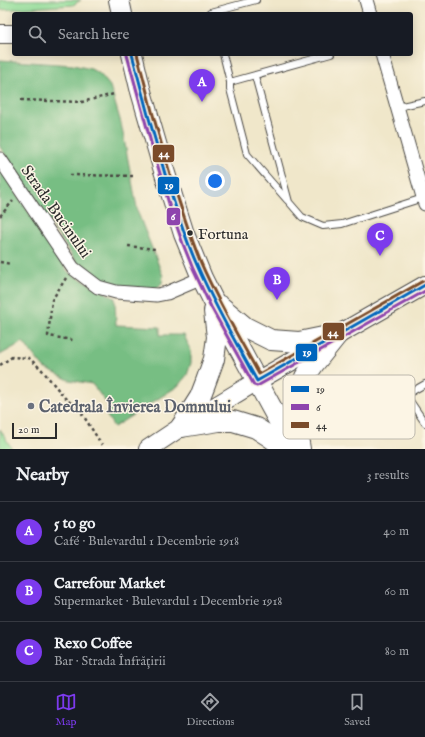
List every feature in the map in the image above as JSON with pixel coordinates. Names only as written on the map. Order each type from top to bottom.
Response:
[{"type":"main road","points":[[119,0],[122,12]]},
{"type":"main road","points":[[132,56],[165,175],[184,234],[212,300],[283,429]]},
{"type":"main road","points":[[212,300],[245,327],[271,340],[299,342],[338,334]]},
{"type":"main road","points":[[181,427],[200,397],[214,359],[217,338],[212,300]]},
{"type":"main road","points":[[306,375],[338,334]]},
{"type":"main road","points":[[181,427],[219,421],[233,421],[256,428],[270,436],[286,449]]},
{"type":"main road","points":[[289,439],[294,449]]},
{"type":"main road","points":[[298,439],[300,449]]},
{"type":"street","points":[[366,0],[369,12]]},
{"type":"street","points":[[0,34],[12,34]]},
{"type":"street","points":[[383,56],[424,201]]},
{"type":"street","name":"Strada Bucinului","points":[[0,158],[73,268],[98,287],[116,292],[157,295],[167,293],[202,278]]},
{"type":"street","points":[[148,449],[257,381],[425,285]]},
{"type":"lane","points":[[211,12],[256,0]]},
{"type":"lane","points":[[224,56],[230,82],[230,89],[247,154],[302,217],[323,226],[342,224],[424,201]]},
{"type":"lane","points":[[230,82],[324,56]]},
{"type":"lane","points":[[255,76],[289,202]]},
{"type":"lane","points":[[397,107],[425,101]]},
{"type":"lane","points":[[415,390],[425,384]]},
{"type":"lane","points":[[415,408],[425,423]]},
{"type":"path","points":[[21,100],[82,102],[114,94]]},
{"type":"path","points":[[70,175],[136,176]]},
{"type":"path","points":[[0,216],[22,192]]},
{"type":"path","points":[[128,246],[155,249]]},
{"type":"path","points":[[0,262],[11,264]]},
{"type":"path","points":[[73,268],[52,300],[48,336],[73,340]]},
{"type":"path","points":[[0,365],[12,357],[29,358],[42,370],[65,398],[81,412],[102,444]]},
{"type":"green space","points":[[0,0],[81,0],[73,5],[0,10]]},
{"type":"green space","points":[[0,60],[73,65],[91,69],[100,74],[110,86],[121,123],[138,213],[163,276],[162,283],[158,287],[151,289],[117,286],[101,282],[77,263],[0,147]]},
{"type":"green space","points":[[0,168],[68,272],[115,298],[116,325],[160,327],[160,335],[184,335],[191,351],[191,363],[187,375],[178,386],[114,427],[105,413],[111,409],[92,384],[69,380],[44,368],[23,342],[0,355]]},
{"type":"green space","points":[[0,429],[12,449],[0,449]]},
{"type":"transit line","name":"6","points":[[127,56],[153,150],[183,244],[211,307],[254,385],[259,385],[425,291]]},
{"type":"transit line","name":"19","points":[[133,56],[161,159],[188,243],[211,295],[257,381],[425,285]]},
{"type":"transit line","name":"44","points":[[138,56],[170,174],[197,252],[222,306],[259,374],[423,281]]},
{"type":"place","name":"5 to go","points":[[202,102]]},
{"type":"place","name":"Fortuna","points":[[190,233]]},
{"type":"place","name":"Rexo Coffee","points":[[380,256]]},
{"type":"place","name":"Carrefour Market","points":[[277,300]]},
{"type":"place","name":"Catedrala Învierea Domnului","points":[[31,406]]}]
